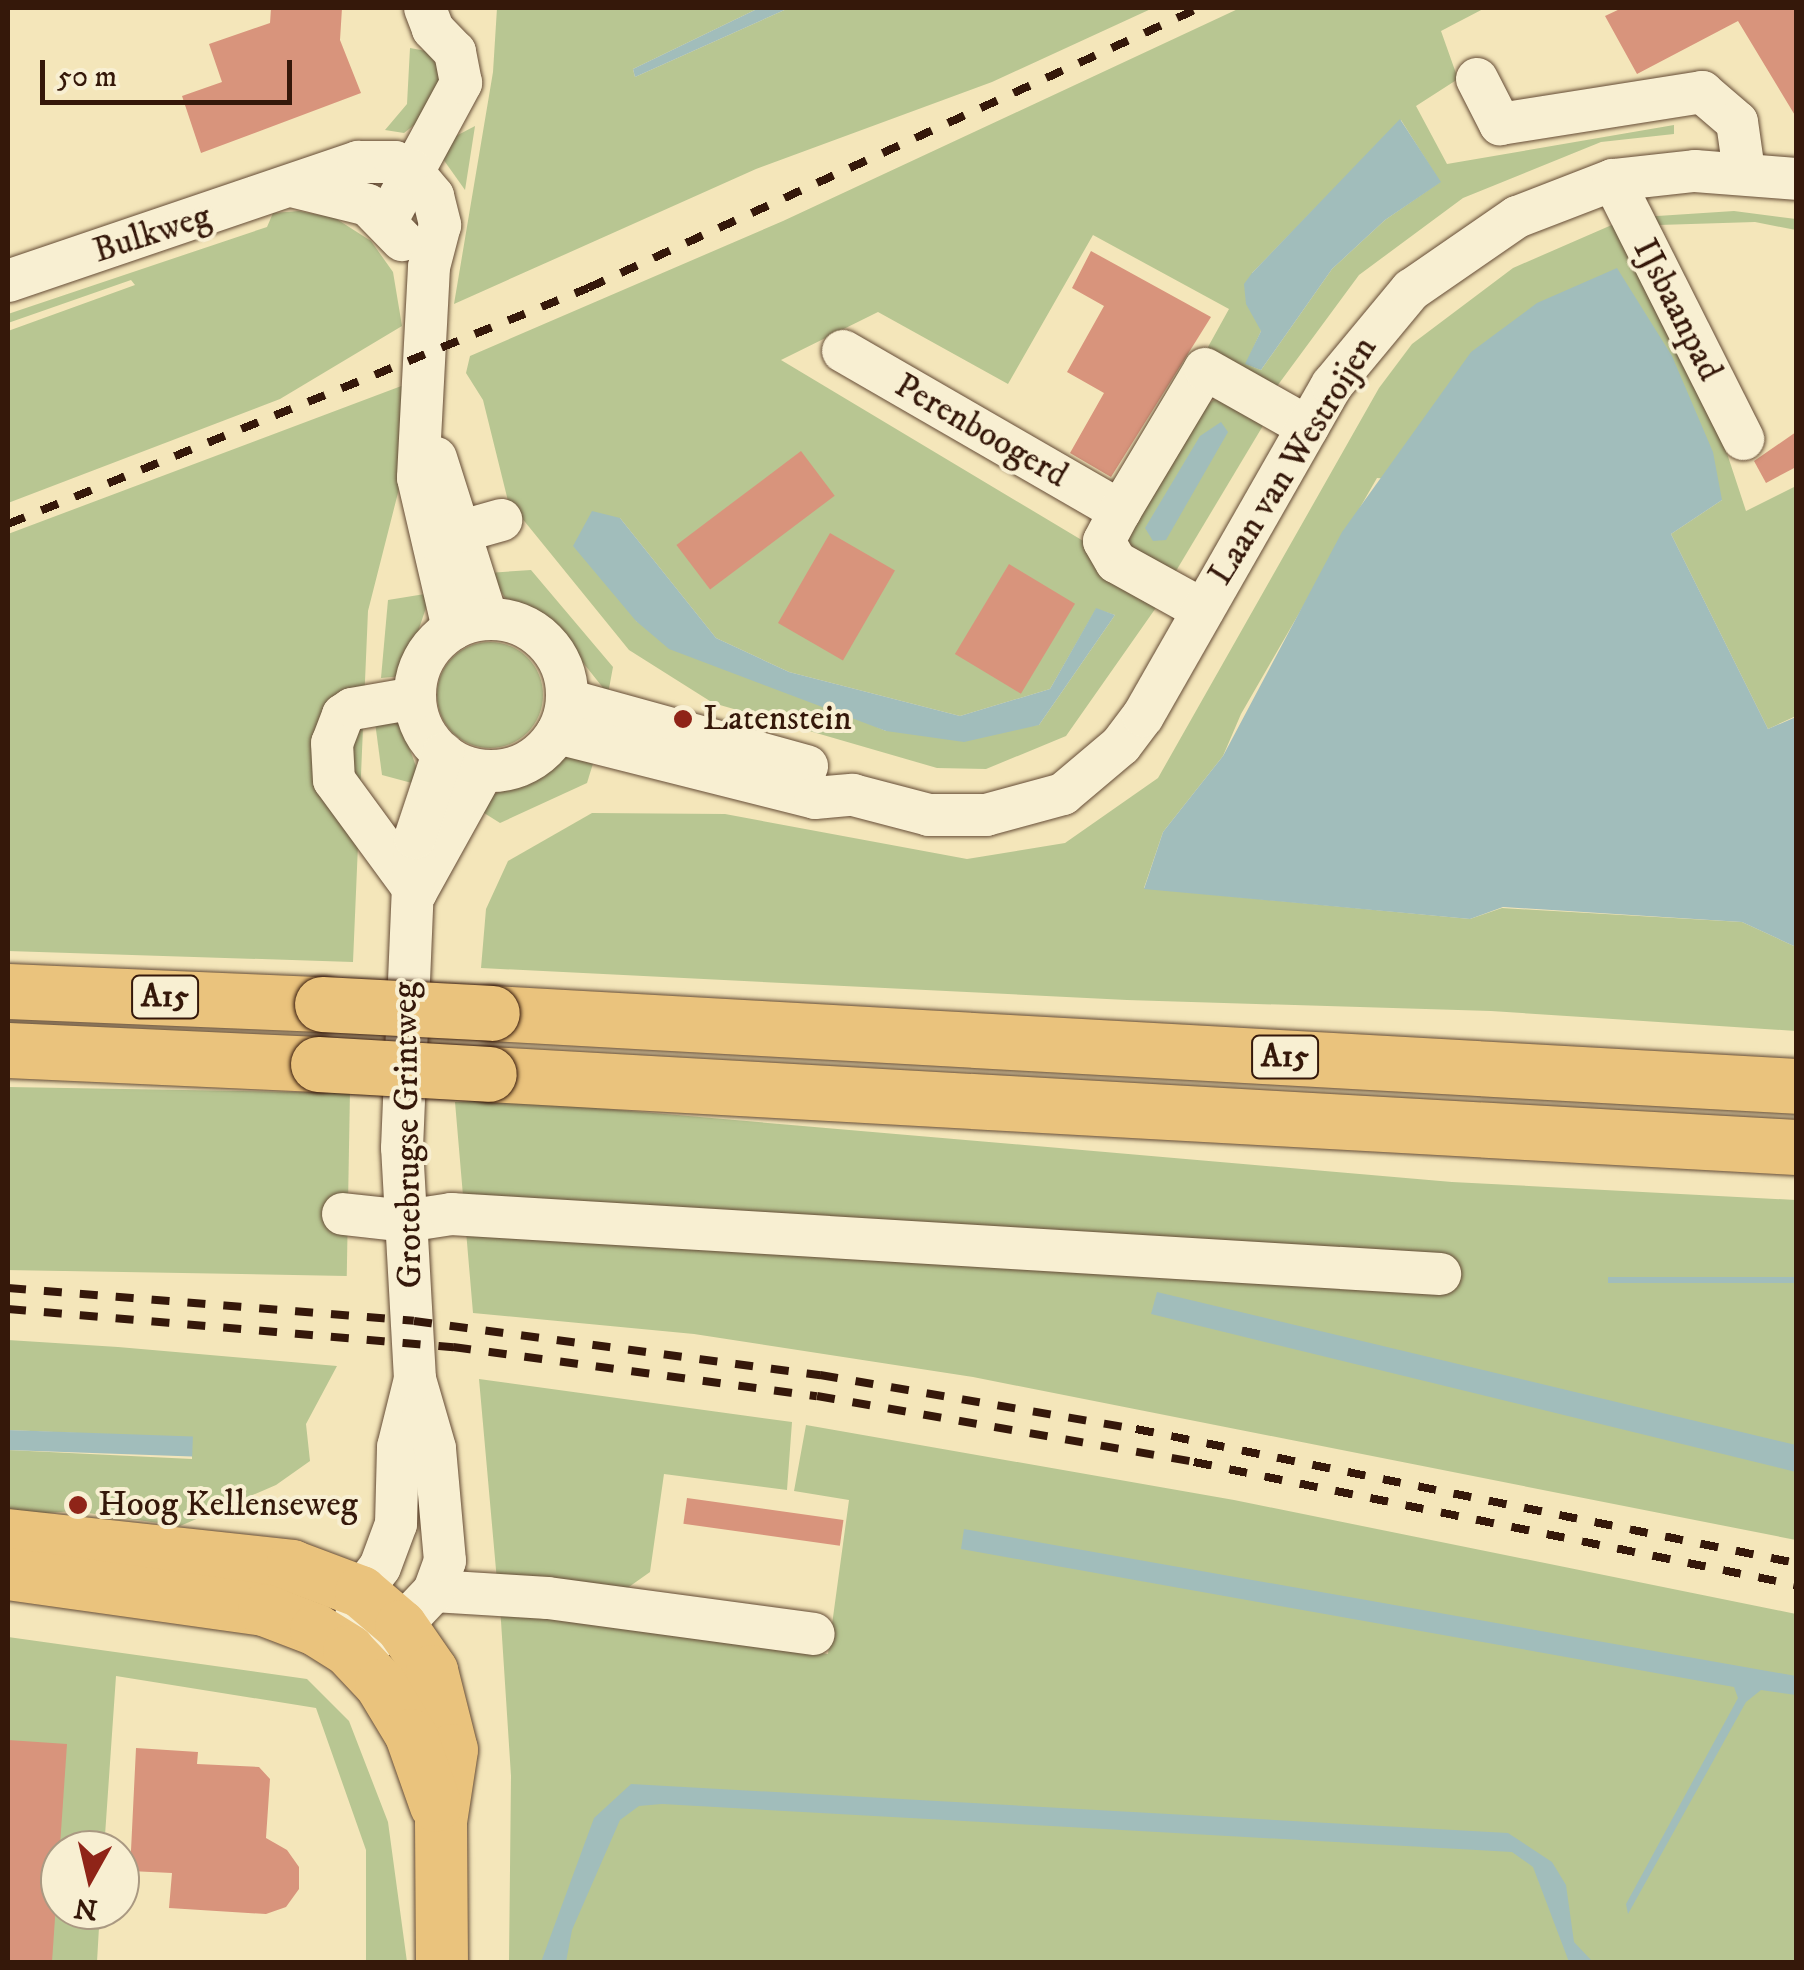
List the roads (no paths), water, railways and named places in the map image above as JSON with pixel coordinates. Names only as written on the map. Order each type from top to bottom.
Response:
[{"type":"highway","name":"A15","points":[[8,991],[492,1013],[1796,1086]]},
{"type":"highway","name":"A15","points":[[8,1050],[1796,1147]]},
{"type":"main road","points":[[8,1535],[292,1566],[417,1608],[446,1715],[452,1766],[441,1822],[442,1962]]},
{"type":"main road","points":[[8,1574],[264,1610],[349,1650],[397,1708],[441,1822]]},
{"type":"street","points":[[387,220],[461,82],[455,52],[433,29],[425,8]]},
{"type":"street","points":[[1477,80],[1500,124],[1702,92],[1737,122],[1744,172]]},
{"type":"street","name":"Bulkweg","points":[[8,281],[358,162],[395,162],[412,171]]},
{"type":"street","points":[[412,171],[437,207],[440,225],[429,267],[424,436],[418,478],[465,530]]},
{"type":"street","name":"Laan van Westroijen","points":[[562,717],[815,798],[852,796],[961,817],[1012,811],[1063,794],[1121,745],[1308,427],[1368,334],[1435,271],[1517,217],[1612,180],[1744,172],[1796,179]]},
{"type":"street","name":"IJsbaanpad","points":[[1612,180],[1743,439]]},
{"type":"street","points":[[296,186],[352,198],[387,220],[429,267]]},
{"type":"street","name":"Perenboogerd","points":[[843,351],[1120,511]]},
{"type":"street","points":[[1203,610],[1116,562],[1104,541],[1120,511],[1205,369],[1308,427]]},
{"type":"street","points":[[424,436],[444,472],[465,530],[470,624]]},
{"type":"street","points":[[515,622],[540,636],[564,672],[562,717],[525,763],[483,771],[443,754],[418,719],[415,698],[429,651],[470,624],[515,622]]},
{"type":"street","points":[[415,698],[352,709],[343,715],[332,743],[334,780],[416,892]]},
{"type":"street","name":"Grotebrugse Grintweg","points":[[417,1608],[445,1561],[436,1448],[415,1379],[406,1222],[406,951],[416,892],[416,838],[443,754]]},
{"type":"street","name":"Grotebrugse Grintweg","points":[[416,892],[483,771]]},
{"type":"street","points":[[343,1214],[406,1222],[452,1214],[1440,1274]]},
{"type":"street","name":"Grotebrugse Grintweg","points":[[349,1650],[361,1592],[380,1567],[396,1524],[398,1447],[415,1379]]},
{"type":"street","points":[[349,1650],[417,1608],[548,1598],[814,1634]]},
{"type":"water","points":[[759,8],[789,8],[635,77],[633,69]]},
{"type":"water","points":[[1400,119],[1441,182],[1385,220],[1332,269],[1261,370],[1245,364],[1261,331],[1246,304],[1244,284]]},
{"type":"water","points":[[1617,268],[1672,356],[1713,452],[1722,500],[1671,534],[1768,729],[1796,717],[1796,947],[1742,922],[1503,907],[1470,919],[1144,889],[1163,832],[1223,756],[1342,532],[1471,352],[1537,303]]},
{"type":"water","points":[[1221,422],[1228,432],[1166,540],[1153,541],[1145,528],[1200,436]]},
{"type":"water","points":[[592,511],[620,518],[716,638],[789,672],[960,716],[1050,689],[1096,608],[1115,615],[1039,725],[964,742],[886,731],[669,649],[636,621],[573,546]]},
{"type":"water","points":[[1608,1277],[1796,1277],[1796,1283],[1608,1283]]},
{"type":"water","points":[[1157,1292],[1796,1445],[1796,1472],[1151,1314]]},
{"type":"water","points":[[8,1430],[193,1436],[192,1456],[8,1450]]},
{"type":"water","points":[[964,1529],[1796,1676],[1796,1695],[1761,1690],[1746,1702],[1628,1914],[1626,1904],[1738,1698],[1734,1687],[961,1549]]},
{"type":"water","points":[[631,1784],[1508,1833],[1552,1862],[1566,1885],[1574,1942],[1593,1962],[1569,1962],[1533,1867],[1512,1852],[662,1804],[639,1806],[620,1820],[572,1930],[566,1962],[541,1962],[594,1818]]},
{"type":"railway","points":[[8,524],[588,288],[1199,8]]},
{"type":"railway","points":[[8,1288],[414,1321],[820,1375],[1136,1429],[1796,1563]]},
{"type":"railway","points":[[8,1309],[453,1347],[817,1396],[1194,1462],[1796,1585]]},
{"type":"place","name":"Latenstein","points":[[683,719]]},
{"type":"place","name":"Hoog Kellenseweg","points":[[78,1505]]}]
